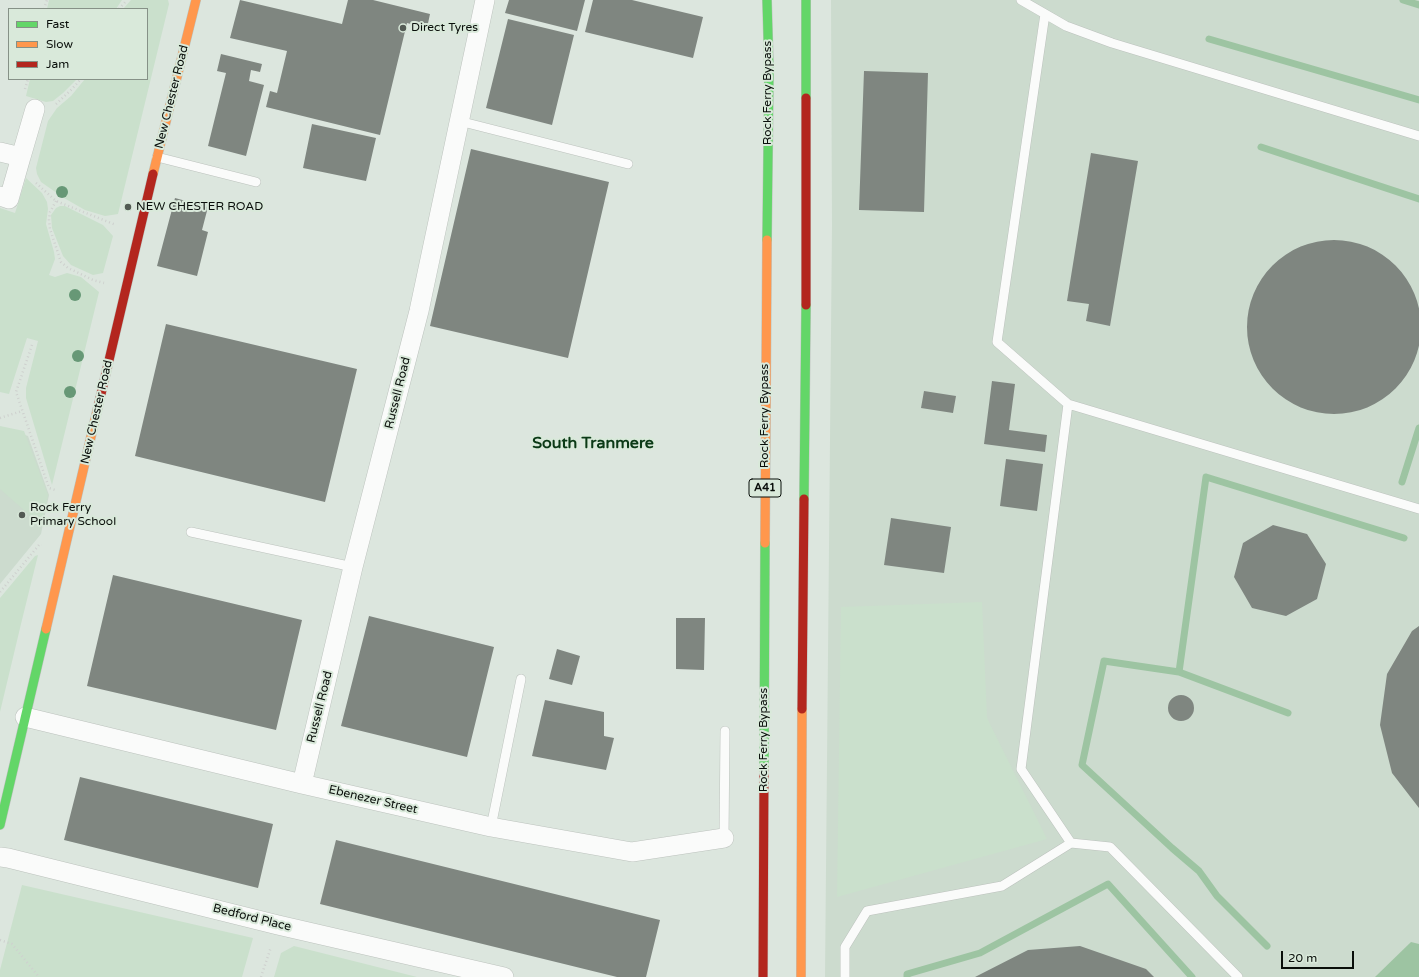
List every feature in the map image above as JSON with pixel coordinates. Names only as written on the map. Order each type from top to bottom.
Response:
[{"type":"main road","name":"New Chester Road","points":[[0,825],[157,157],[196,0]]},
{"type":"main road","name":"Rock Ferry Bypass","points":[[763,977],[765,422],[769,70],[767,0]]},
{"type":"main road","points":[[801,977],[802,672],[806,330],[806,0]]},
{"type":"street","name":"Russell Road","points":[[302,784],[354,567],[419,311],[485,0]]},
{"type":"street","points":[[0,196],[9,199],[35,109]]},
{"type":"street","points":[[0,152],[21,158]]},
{"type":"street","name":"Ebenezer Street","points":[[25,717],[302,784],[491,826],[632,852],[724,838]]},
{"type":"street","name":"Bedford Place","points":[[0,857],[278,925],[504,977]]},
{"type":"lane","points":[[1021,0],[1066,26],[1112,43],[1419,136]]},
{"type":"lane","points":[[1046,14],[997,342],[1068,404],[1419,509]]},
{"type":"lane","points":[[459,121],[628,164]]},
{"type":"lane","points":[[157,157],[256,182]]},
{"type":"lane","points":[[1068,404],[1020,769],[1071,843]]},
{"type":"lane","points":[[191,532],[354,567]]},
{"type":"lane","points":[[491,826],[522,679]]},
{"type":"lane","points":[[724,838],[725,731]]},
{"type":"lane","points":[[845,977],[845,947],[867,911],[1002,886],[1071,843],[1110,848],[1238,977]]},
{"type":"path","points":[[120,8],[127,0]]},
{"type":"path","points":[[35,109],[52,108],[80,80]]},
{"type":"path","points":[[21,158],[28,175],[56,201],[121,227]]},
{"type":"path","points":[[56,201],[50,212],[48,220],[61,262],[68,268],[93,280],[106,284]]},
{"type":"path","points":[[32,345],[16,392],[49,488],[58,490]]},
{"type":"path","points":[[0,418],[22,411]]},
{"type":"path","points":[[0,592],[39,545],[44,546]]},
{"type":"path","points":[[261,977],[278,925]]},
{"type":"path","points":[[0,940],[12,944],[39,977]]},
{"type":"shaded area","points":[[49,0],[122,0],[117,8],[47,8]]},
{"type":"shaded area","points":[[131,0],[168,0],[169,4],[118,214],[105,216],[85,210],[41,182],[36,168],[48,121],[57,108],[71,96],[84,80],[148,80],[148,8],[124,8]]},
{"type":"shaded area","points":[[831,0],[1419,0],[1419,977],[825,977],[832,225]]},
{"type":"shaded area","points":[[30,80],[76,80],[53,101],[46,102],[26,96]]},
{"type":"shaded area","points":[[26,178],[42,193],[47,202],[48,209],[46,224],[55,259],[49,275],[55,277],[67,273],[81,277],[99,292],[52,485],[26,398],[26,388],[38,341],[27,338],[9,394],[0,392],[0,208],[15,213]]},
{"type":"shaded area","points":[[65,206],[103,225],[113,236],[103,273],[93,275],[71,265],[63,256],[52,228],[51,215],[56,208]]},
{"type":"shaded area","points":[[0,426],[24,431],[48,495],[41,525],[0,489]]},
{"type":"shaded area","name":"Rock Ferry Primary School","points":[[0,427],[28,436],[49,495],[41,534],[0,584]]},
{"type":"shaded area","points":[[38,555],[0,712],[0,598],[35,556]]},
{"type":"shaded area","points":[[982,602],[987,718],[1047,839],[837,897],[841,607]]},
{"type":"shaded area","points":[[22,885],[253,938],[242,977],[0,977],[0,970]]},
{"type":"shaded area","points":[[1411,942],[1419,944],[1419,977],[1375,977]]},
{"type":"shaded area","points":[[294,946],[417,977],[274,977],[281,953]]},
{"type":"building","points":[[240,0],[342,24],[348,0],[373,0],[430,14],[427,28],[407,23],[380,135],[266,107],[270,91],[277,93],[287,51],[230,38]]},
{"type":"building","points":[[509,0],[585,0],[577,31],[505,13]]},
{"type":"building","points":[[593,0],[632,0],[703,17],[693,58],[585,32]]},
{"type":"building","points":[[508,19],[574,35],[552,125],[486,108]]},
{"type":"building","points":[[221,54],[262,64],[260,72],[251,70],[249,81],[264,85],[246,156],[208,146],[226,73],[217,71]]},
{"type":"building","points":[[864,71],[928,73],[924,212],[859,210]]},
{"type":"building","points":[[312,124],[376,138],[366,181],[303,168]]},
{"type":"building","points":[[471,149],[609,182],[568,358],[430,326]]},
{"type":"building","points":[[1091,153],[1138,161],[1110,326],[1086,321],[1089,304],[1067,301]]},
{"type":"building","points":[[175,198],[208,207],[202,230],[208,232],[197,276],[157,266]]},
{"type":"building","points":[[1334,240],[1351,242],[1367,247],[1382,255],[1401,272],[1406,279],[1414,294],[1419,310],[1419,344],[1414,360],[1406,375],[1389,394],[1382,399],[1367,407],[1351,412],[1334,414],[1317,412],[1301,407],[1286,399],[1267,382],[1262,375],[1254,360],[1249,344],[1247,327],[1249,310],[1254,294],[1262,279],[1279,260],[1286,255],[1301,247],[1317,242]]},
{"type":"building","points":[[166,324],[357,369],[325,502],[135,456]]},
{"type":"building","points":[[992,381],[1015,384],[1009,430],[1047,435],[1045,452],[984,444]]},
{"type":"building","points":[[924,391],[956,396],[953,413],[921,408]]},
{"type":"building","points":[[1006,459],[1043,464],[1037,511],[1000,506]]},
{"type":"building","points":[[891,518],[951,527],[944,573],[884,565]]},
{"type":"building","points":[[1273,525],[1307,534],[1326,564],[1317,599],[1286,616],[1252,608],[1234,577],[1243,543]]},
{"type":"building","points":[[113,575],[302,620],[276,730],[87,686]]},
{"type":"building","points":[[369,616],[494,647],[467,757],[341,726]]},
{"type":"building","points":[[676,618],[705,618],[704,670],[676,669]]},
{"type":"building","points":[[1419,626],[1419,808],[1392,773],[1380,725],[1387,674],[1412,631]]},
{"type":"building","points":[[557,649],[580,656],[572,685],[549,679]]},
{"type":"building","points":[[1181,695],[1190,699],[1194,708],[1190,717],[1181,721],[1172,717],[1168,708],[1172,699]]},
{"type":"building","points":[[545,700],[604,712],[604,736],[614,738],[606,770],[532,756]]},
{"type":"building","points":[[80,777],[273,824],[258,888],[64,840]]},
{"type":"building","points":[[336,840],[660,920],[646,977],[617,977],[320,904]]},
{"type":"building","points":[[1080,946],[1146,969],[1154,977],[975,977],[1028,950]]},
{"type":"waterway","points":[[1403,0],[1419,5]]},
{"type":"waterway","points":[[1209,39],[1419,100]]},
{"type":"waterway","points":[[1261,147],[1419,199]]},
{"type":"waterway","points":[[1402,482],[1419,428]]},
{"type":"waterway","points":[[1179,672],[1206,477],[1404,538]]},
{"type":"waterway","points":[[1267,946],[1217,896],[1199,871],[1082,765],[1104,661],[1179,672],[1288,713]]},
{"type":"waterway","points":[[907,977],[907,974],[980,953],[1108,884],[1192,977]]},
{"type":"traffic: fast","points":[[767,0],[769,70],[767,240]]},
{"type":"traffic: fast","points":[[806,0],[806,98]]},
{"type":"traffic: fast","points":[[804,499],[806,305]]},
{"type":"traffic: fast","points":[[764,768],[765,543]]},
{"type":"traffic: fast","points":[[0,825],[46,629]]},
{"type":"traffic: slow","points":[[153,174],[196,0]]},
{"type":"traffic: slow","points":[[765,543],[767,240]]},
{"type":"traffic: slow","points":[[46,629],[97,411]]},
{"type":"traffic: slow","points":[[801,977],[802,709]]},
{"type":"traffic: jam","points":[[806,98],[806,305]]},
{"type":"traffic: jam","points":[[97,411],[153,174]]},
{"type":"traffic: jam","points":[[802,709],[804,499]]},
{"type":"traffic: jam","points":[[763,977],[764,768]]},
{"type":"place","name":"Direct Tyres","points":[[403,28]]},
{"type":"place","name":"NEW CHESTER ROAD","points":[[128,207]]},
{"type":"place","name":"Rock Ferry Primary School","points":[[22,515]]},
{"type":"district","name":"South Tranmere","points":[[593,444]]}]
